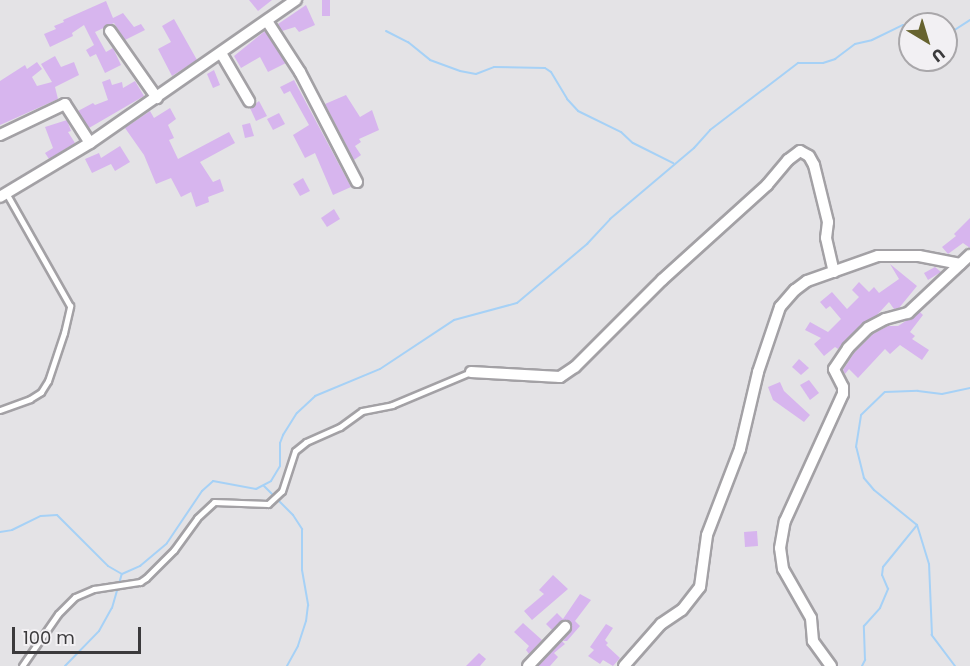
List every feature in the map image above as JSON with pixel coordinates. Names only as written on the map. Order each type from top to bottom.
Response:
[{"type":"street","points":[[3,195],[90,143],[296,0]]},
{"type":"street","points":[[267,21],[300,72],[357,182]]},
{"type":"street","points":[[110,31],[157,98]]},
{"type":"street","points":[[221,53],[249,102]]},
{"type":"street","points":[[0,135],[65,104],[90,143]]},
{"type":"street","points":[[471,372],[560,377],[575,367],[662,280],[767,185],[788,160],[800,151],[809,156],[814,165],[828,222],[826,238],[834,272]]},
{"type":"street","points":[[831,666],[817,649],[811,618],[783,569],[780,548],[785,520],[843,394],[843,387],[834,369],[838,361],[868,328],[885,319],[908,313],[970,255]]},
{"type":"street","points":[[624,666],[661,624],[682,610],[700,587],[708,536],[740,449],[758,372],[780,307],[795,290],[807,281],[878,256],[919,256],[960,264]]},
{"type":"street","points":[[528,666],[565,627]]},
{"type":"lane","points":[[0,410],[30,399],[41,392],[48,381],[64,333],[70,306],[3,195]]},
{"type":"lane","points":[[22,666],[58,614],[75,597],[94,589],[140,582],[146,578],[174,550],[197,518],[214,502],[268,504],[282,491],[295,451],[306,442],[340,427],[362,411],[393,405],[471,372]]},
{"type":"building","points":[[249,0],[272,0],[258,11]]},
{"type":"building","points":[[322,0],[330,0],[330,16],[322,16]]},
{"type":"building","points":[[106,1],[113,18],[123,13],[134,27],[141,24],[145,30],[125,40],[114,23],[95,32],[106,52],[113,48],[121,65],[105,73],[96,54],[90,57],[86,50],[94,45],[84,25],[72,33],[73,36],[50,47],[44,34],[56,29],[54,26],[64,22],[63,20]]},
{"type":"building","points":[[306,5],[315,25],[299,32],[295,27],[282,31],[278,24]]},
{"type":"building","points":[[174,19],[197,60],[172,76],[158,49],[171,42],[162,26]]},
{"type":"building","points":[[265,31],[286,63],[268,72],[260,57],[241,68],[234,56]]},
{"type":"building","points":[[55,56],[61,67],[74,62],[79,75],[55,87],[58,99],[0,125],[0,81],[25,65],[27,69],[37,62],[42,69],[32,77],[37,86],[52,82],[41,64]]},
{"type":"building","points":[[214,70],[220,85],[213,88],[207,74]]},
{"type":"building","points":[[110,79],[112,85],[122,82],[123,88],[135,81],[144,96],[89,128],[78,111],[93,103],[95,105],[108,100],[102,82]]},
{"type":"building","points":[[294,80],[351,187],[333,195],[315,153],[305,158],[293,135],[309,125],[290,91],[284,94],[280,87]]},
{"type":"building","points":[[346,95],[360,117],[372,110],[379,130],[359,139],[361,142],[355,146],[361,155],[354,160],[325,104]]},
{"type":"building","points":[[259,101],[267,116],[256,121],[250,108]]},
{"type":"building","points":[[170,108],[176,119],[168,125],[174,138],[169,140],[178,159],[229,132],[235,143],[200,162],[213,182],[220,179],[224,191],[208,197],[209,202],[196,207],[191,192],[181,197],[171,178],[156,184],[144,155],[125,128],[150,111],[154,118]]},
{"type":"building","points":[[279,113],[285,124],[273,130],[267,119]]},
{"type":"building","points":[[67,120],[71,131],[68,132],[75,143],[49,159],[45,153],[53,148],[45,127]]},
{"type":"building","points":[[250,123],[254,136],[245,138],[242,125]]},
{"type":"building","points":[[120,146],[130,162],[115,171],[111,164],[92,173],[85,159],[99,153],[101,158]]},
{"type":"building","points":[[303,178],[310,191],[300,196],[293,184]]},
{"type":"building","points":[[334,209],[340,219],[327,227],[321,218]]},
{"type":"building","points":[[970,218],[970,248],[963,243],[948,254],[942,247],[956,236],[954,234]]},
{"type":"building","points":[[890,264],[917,286],[899,308],[894,309],[889,302],[877,315],[863,323],[838,349],[835,347],[824,356],[814,344],[821,338],[805,330],[810,322],[828,332],[841,319],[830,306],[826,309],[820,302],[832,292],[847,309],[859,297],[852,290],[859,282],[869,292],[874,287],[879,293],[899,279]]},
{"type":"building","points":[[935,267],[941,272],[928,280],[924,273]]},
{"type":"building","points":[[920,312],[923,315],[910,332],[915,336],[912,339],[929,350],[922,360],[900,345],[890,354],[885,349],[858,378],[849,369],[845,374],[843,370],[854,353],[873,334],[888,326],[898,326]]},
{"type":"building","points":[[799,359],[809,368],[801,375],[792,367]]},
{"type":"building","points":[[809,380],[819,393],[810,400],[800,385]]},
{"type":"building","points":[[780,382],[784,391],[810,415],[804,422],[773,400],[768,387]]},
{"type":"building","points":[[757,531],[758,546],[745,547],[744,532]]},
{"type":"building","points":[[553,575],[568,589],[532,620],[524,611],[544,594],[539,590]]},
{"type":"building","points":[[580,594],[591,600],[575,621],[580,626],[567,641],[563,641],[572,629],[571,622],[562,620],[552,630],[546,624],[557,613],[563,619]]},
{"type":"building","points":[[523,623],[542,640],[529,654],[526,650],[529,646],[514,632]]},
{"type":"building","points":[[606,624],[613,628],[605,640],[608,643],[606,645],[620,658],[613,666],[603,660],[600,664],[588,656],[594,650],[590,647]]},
{"type":"building","points":[[562,641],[565,644],[554,653],[558,657],[550,666],[538,666]]},
{"type":"building","points":[[479,653],[486,659],[480,666],[466,666]]},
{"type":"waterway","points":[[958,28],[970,20]]},
{"type":"waterway","points":[[65,666],[99,631],[112,608],[122,574],[140,566],[167,543],[202,491],[213,481],[256,489],[271,481],[280,466],[280,443],[283,435],[297,413],[315,396],[380,369],[454,320],[517,303],[587,244],[610,219],[694,148],[710,130],[798,63],[823,63],[835,59],[855,44],[872,40],[898,27]]},
{"type":"waterway","points":[[386,31],[408,42],[430,60],[460,71],[476,74],[494,67],[545,68],[551,72],[567,99],[578,111],[621,132],[633,143],[673,163]]},
{"type":"waterway","points":[[955,666],[932,635],[929,564],[917,525],[874,490],[864,478],[856,447],[861,415],[885,392],[918,391],[942,394],[970,388]]},
{"type":"waterway","points":[[264,486],[293,515],[302,529],[302,570],[308,605],[306,621],[298,646],[287,666]]},
{"type":"waterway","points":[[0,532],[12,530],[41,516],[57,515],[108,566],[122,574]]},
{"type":"waterway","points":[[862,666],[865,660],[864,626],[880,608],[888,589],[882,575],[883,567],[917,525]]}]
